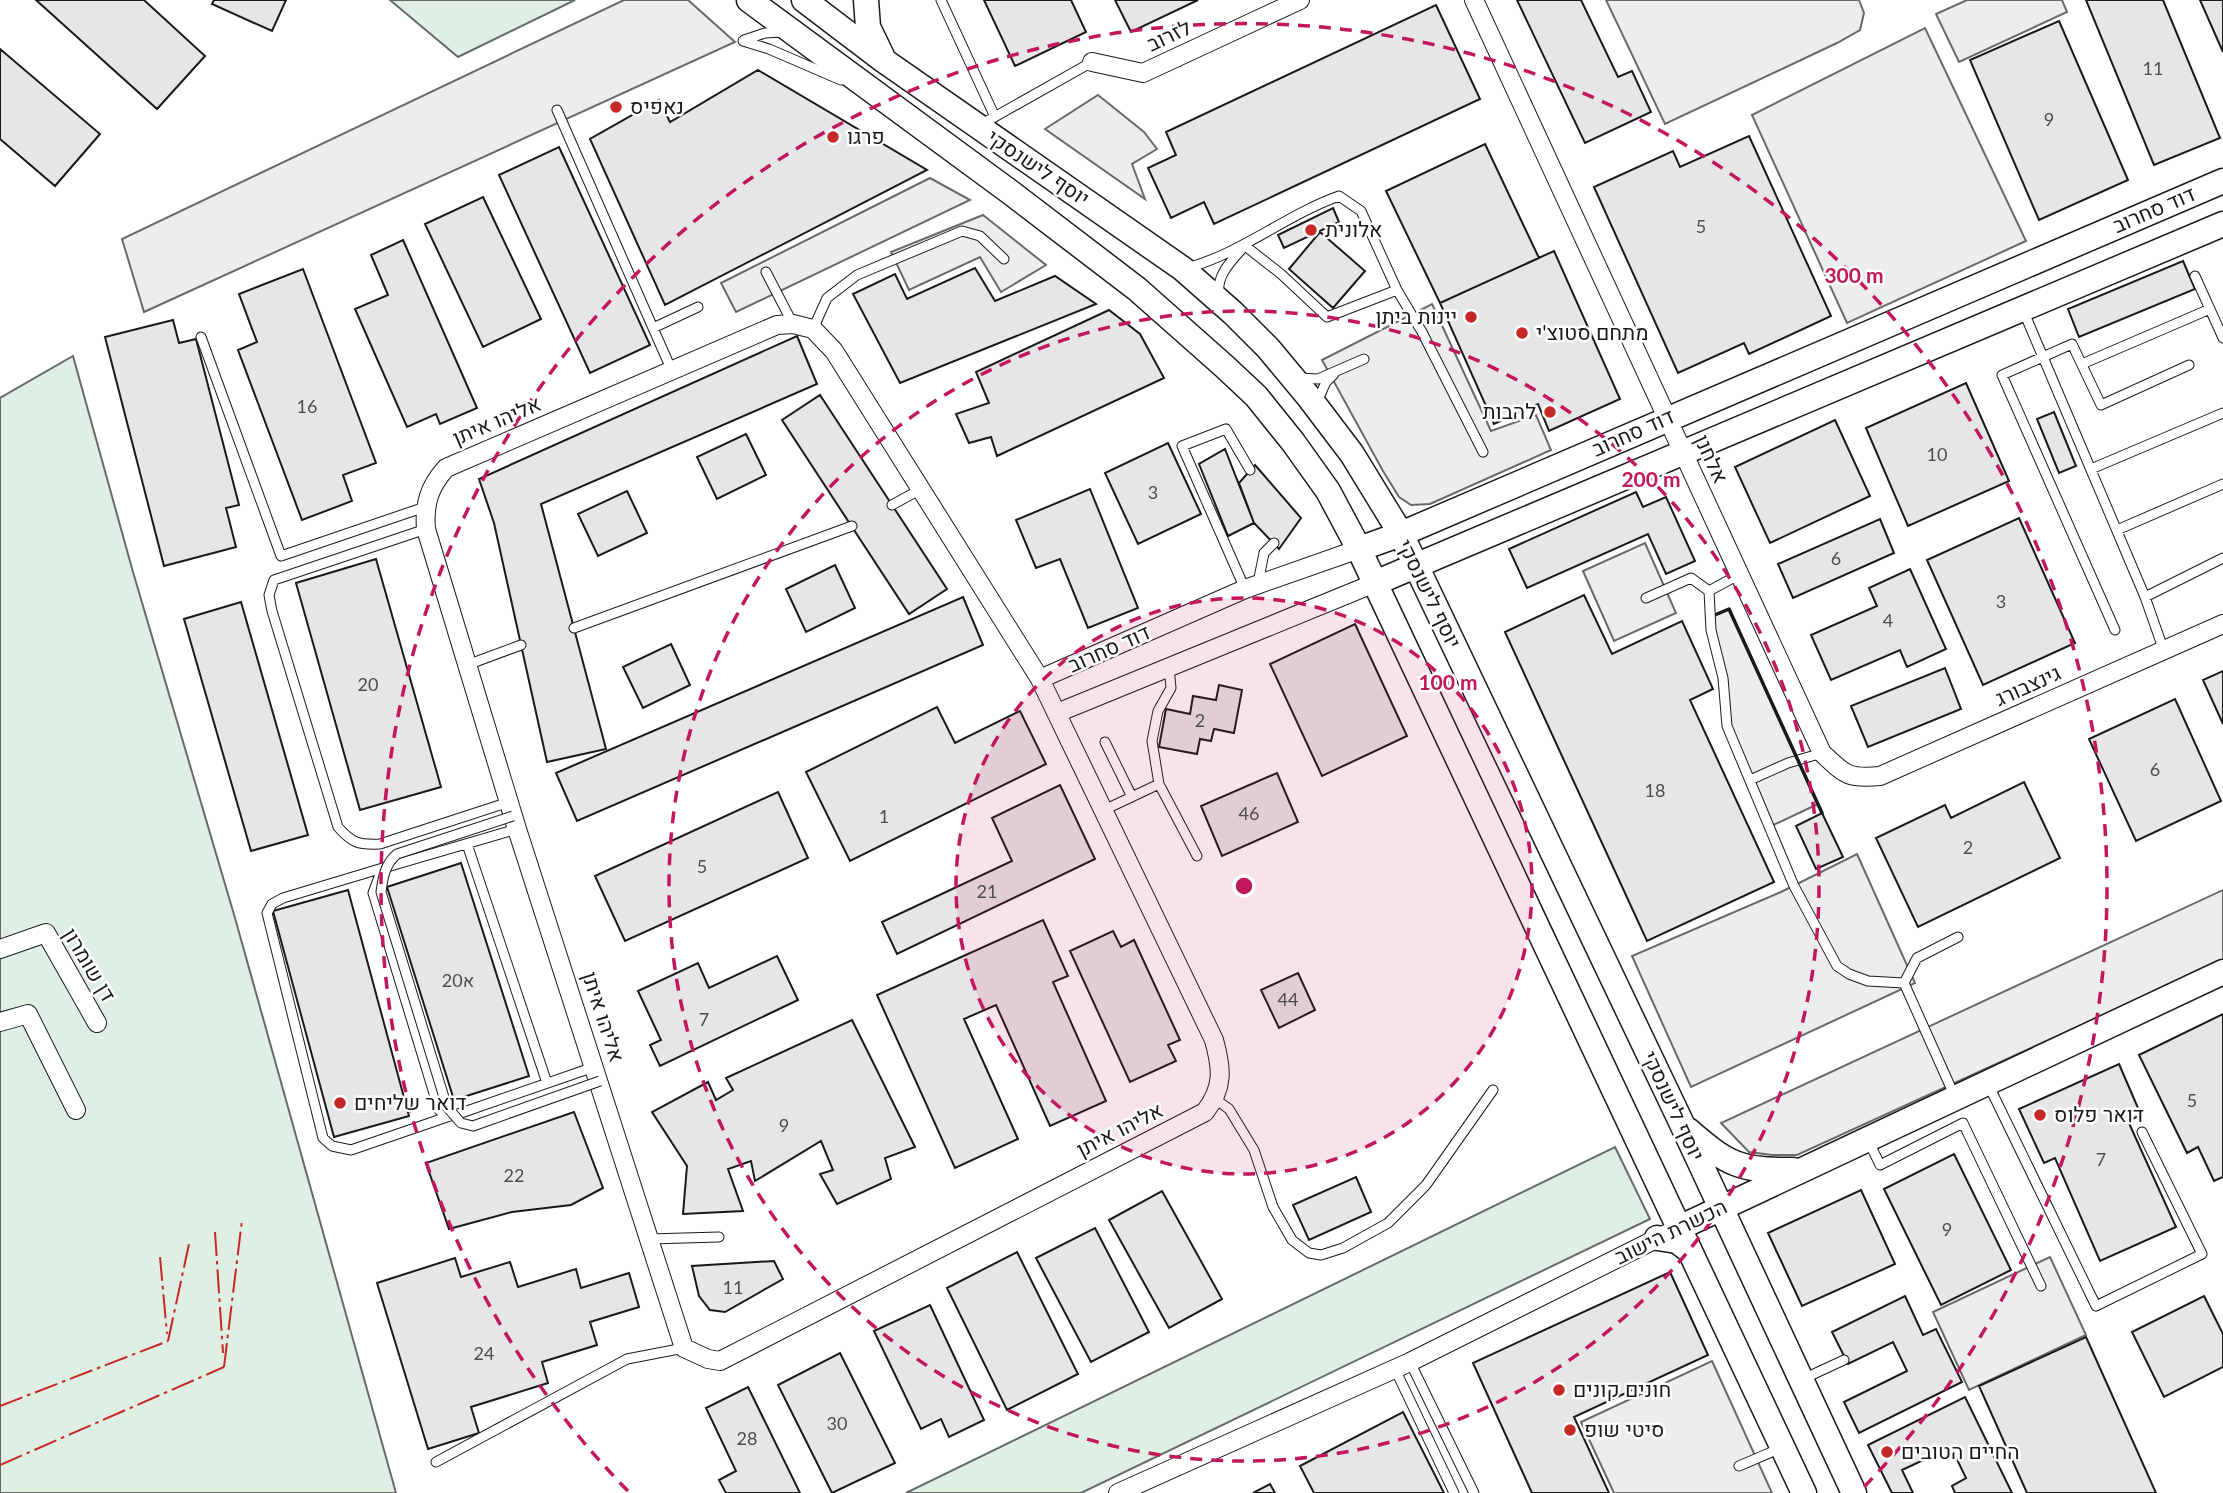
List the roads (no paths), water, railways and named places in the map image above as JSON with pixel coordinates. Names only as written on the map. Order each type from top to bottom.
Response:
[{"type":"main road","name":"יוסף לישנסקי","points":[[749,0],[1137,289],[1255,396],[1328,491],[1375,583],[1668,1233],[1690,1251],[1804,1493]]},
{"type":"main road","points":[[866,0],[868,27],[883,60]]},
{"type":"main road","name":"יוסף לישנסקי","points":[[820,4],[883,60],[986,122],[1183,269],[1268,348],[1316,405],[1352,454],[1401,534],[1417,567],[1854,1493]]},
{"type":"main road","points":[[789,31],[820,4]]},
{"type":"main road","name":"דוד סחרוב","points":[[1359,549],[1401,534],[2223,181]]},
{"type":"main road","name":"דוד סחרוב","points":[[1375,583],[2223,223]]},
{"type":"main road","name":"הכשרת הישוב","points":[[1668,1233],[2223,972]]},
{"type":"main road","points":[[1682,1124],[1723,1159],[1758,1171],[1801,1170]]},
{"type":"street","name":"לזרוב","points":[[1093,62],[1143,73],[1300,0]]},
{"type":"street","name":"אלחנן","points":[[1474,0],[1822,753],[1849,776]]},
{"type":"street","name":"אליהו איתן","points":[[813,329],[793,324],[777,326],[446,468],[436,479],[425,507],[426,529],[513,816],[684,1348],[708,1359],[720,1361],[1205,1112],[1215,1099]]},
{"type":"street","points":[[813,329],[834,351],[1040,679],[1214,1040],[1220,1062],[1220,1084],[1215,1099]]},
{"type":"street","name":"דוד סחרוב","points":[[1040,679],[1252,587],[1359,549]]},
{"type":"street","name":"דוד סחרוב","points":[[1057,712],[1375,583]]},
{"type":"street","name":"גינצבורג","points":[[1849,776],[1880,776],[2223,624]]},
{"type":"street","name":"דן שומרון","points":[[0,949],[47,933],[97,1023]]},
{"type":"street","points":[[0,1022],[28,1014],[76,1110]]},
{"type":"street","name":"הכשרת הישוב","points":[[1118,1493],[1403,1365],[1668,1233]]},
{"type":"lane","points":[[941,0],[986,122],[1093,62]]},
{"type":"lane","points":[[789,31],[765,33],[743,41],[809,65],[892,104]]},
{"type":"lane","points":[[557,110],[672,371]]},
{"type":"lane","points":[[1183,269],[1214,260],[1244,246],[1275,226],[1339,196],[1361,212],[1397,290],[1422,332],[1483,452]]},
{"type":"lane","points":[[813,329],[827,298],[857,275],[962,231],[980,236],[1004,259]]},
{"type":"lane","points":[[2189,238],[2223,236]]},
{"type":"lane","points":[[1244,246],[1281,274],[1327,317],[1397,290]]},
{"type":"lane","points":[[1221,303],[1218,287],[1226,268],[1244,246]]},
{"type":"lane","points":[[766,272],[793,324]]},
{"type":"lane","points":[[2195,276],[2223,338]]},
{"type":"lane","points":[[653,328],[698,307]]},
{"type":"lane","points":[[2022,309],[2145,597],[2164,650]]},
{"type":"lane","points":[[2082,364],[2210,309]]},
{"type":"lane","points":[[201,337],[281,556],[425,507]]},
{"type":"lane","points":[[2115,630],[2002,375],[2072,344],[2101,405],[2189,365]]},
{"type":"lane","points":[[1293,377],[1318,379],[1364,359]]},
{"type":"lane","points":[[1316,405],[1325,382],[1337,371]]},
{"type":"lane","points":[[2091,469],[2223,413]]},
{"type":"lane","points":[[1250,470],[1226,429],[1182,446],[1252,587]]},
{"type":"lane","points":[[2117,530],[2223,484]]},
{"type":"lane","points":[[892,505],[921,489]]},
{"type":"lane","points":[[574,628],[852,526]]},
{"type":"lane","points":[[426,529],[274,580],[270,595],[272,611],[295,687],[338,827],[349,840],[364,845],[380,844],[513,816]]},
{"type":"lane","points":[[1252,587],[1264,552],[1273,543]]},
{"type":"lane","points":[[2145,597],[2223,558]]},
{"type":"lane","points":[[1709,591],[1740,574]]},
{"type":"lane","points":[[1646,598],[1691,578],[1709,591]]},
{"type":"lane","points":[[1709,591],[1711,630],[1723,678],[1727,726],[1794,886],[1837,965],[1849,974],[1868,981],[1904,983]]},
{"type":"lane","points":[[467,666],[521,645]]},
{"type":"lane","points":[[1169,667],[1171,688],[1158,711],[1152,741],[1159,784],[1197,856]]},
{"type":"lane","points":[[1105,742],[1132,797]]},
{"type":"lane","points":[[1750,780],[1788,763],[1822,753]]},
{"type":"lane","points":[[1104,810],[1159,784]]},
{"type":"lane","points":[[513,816],[467,844],[283,898],[272,904],[267,913],[323,1138],[332,1146],[351,1150],[547,1083],[597,1074]]},
{"type":"lane","points":[[513,816],[397,854],[388,861],[383,879],[382,892],[447,1107],[461,1123],[473,1126],[597,1074]]},
{"type":"lane","points":[[467,844],[547,1083]]},
{"type":"lane","points":[[387,867],[379,877],[373,893],[439,1110],[447,1117]]},
{"type":"lane","points":[[1904,983],[1917,958],[1958,937]]},
{"type":"lane","points":[[1904,983],[1955,1098]]},
{"type":"lane","points":[[1987,1082],[2096,1306],[2202,1254],[2142,1132]]},
{"type":"lane","points":[[1215,1099],[1229,1110],[1254,1150],[1273,1207],[1292,1240],[1309,1253],[1321,1255],[1343,1248],[1388,1223],[1426,1185],[1493,1090]]},
{"type":"lane","points":[[1867,1139],[1880,1165],[1963,1123],[2041,1286]]},
{"type":"lane","points":[[649,1239],[719,1237]]},
{"type":"lane","points":[[436,1462],[627,1359],[684,1348]]},
{"type":"lane","points":[[1801,1379],[1844,1360]]},
{"type":"lane","points":[[1403,1365],[1454,1493]]},
{"type":"lane","points":[[1403,1365],[1474,1493]]},
{"type":"lane","points":[[1739,1466],[1782,1447]]},
{"type":"place","name":"נאפיס","points":[[616,107]]},
{"type":"place","name":"פרגו","points":[[833,137]]},
{"type":"place","name":"אלונית","points":[[1311,230]]},
{"type":"place","name":"יינות ביתן","points":[[1471,317]]},
{"type":"place","name":"מתחם סטוצ'י","points":[[1522,333]]},
{"type":"place","name":"להבות","points":[[1550,412]]},
{"type":"place","name":"דואר שליחים","points":[[340,1103]]},
{"type":"place","name":"דואר פלוס","points":[[2040,1115]]},
{"type":"place","name":"חונים קונים","points":[[1559,1390]]},
{"type":"place","name":"סיטי שופ","points":[[1570,1430]]},
{"type":"place","name":"החיים הטובים","points":[[1887,1452]]}]
